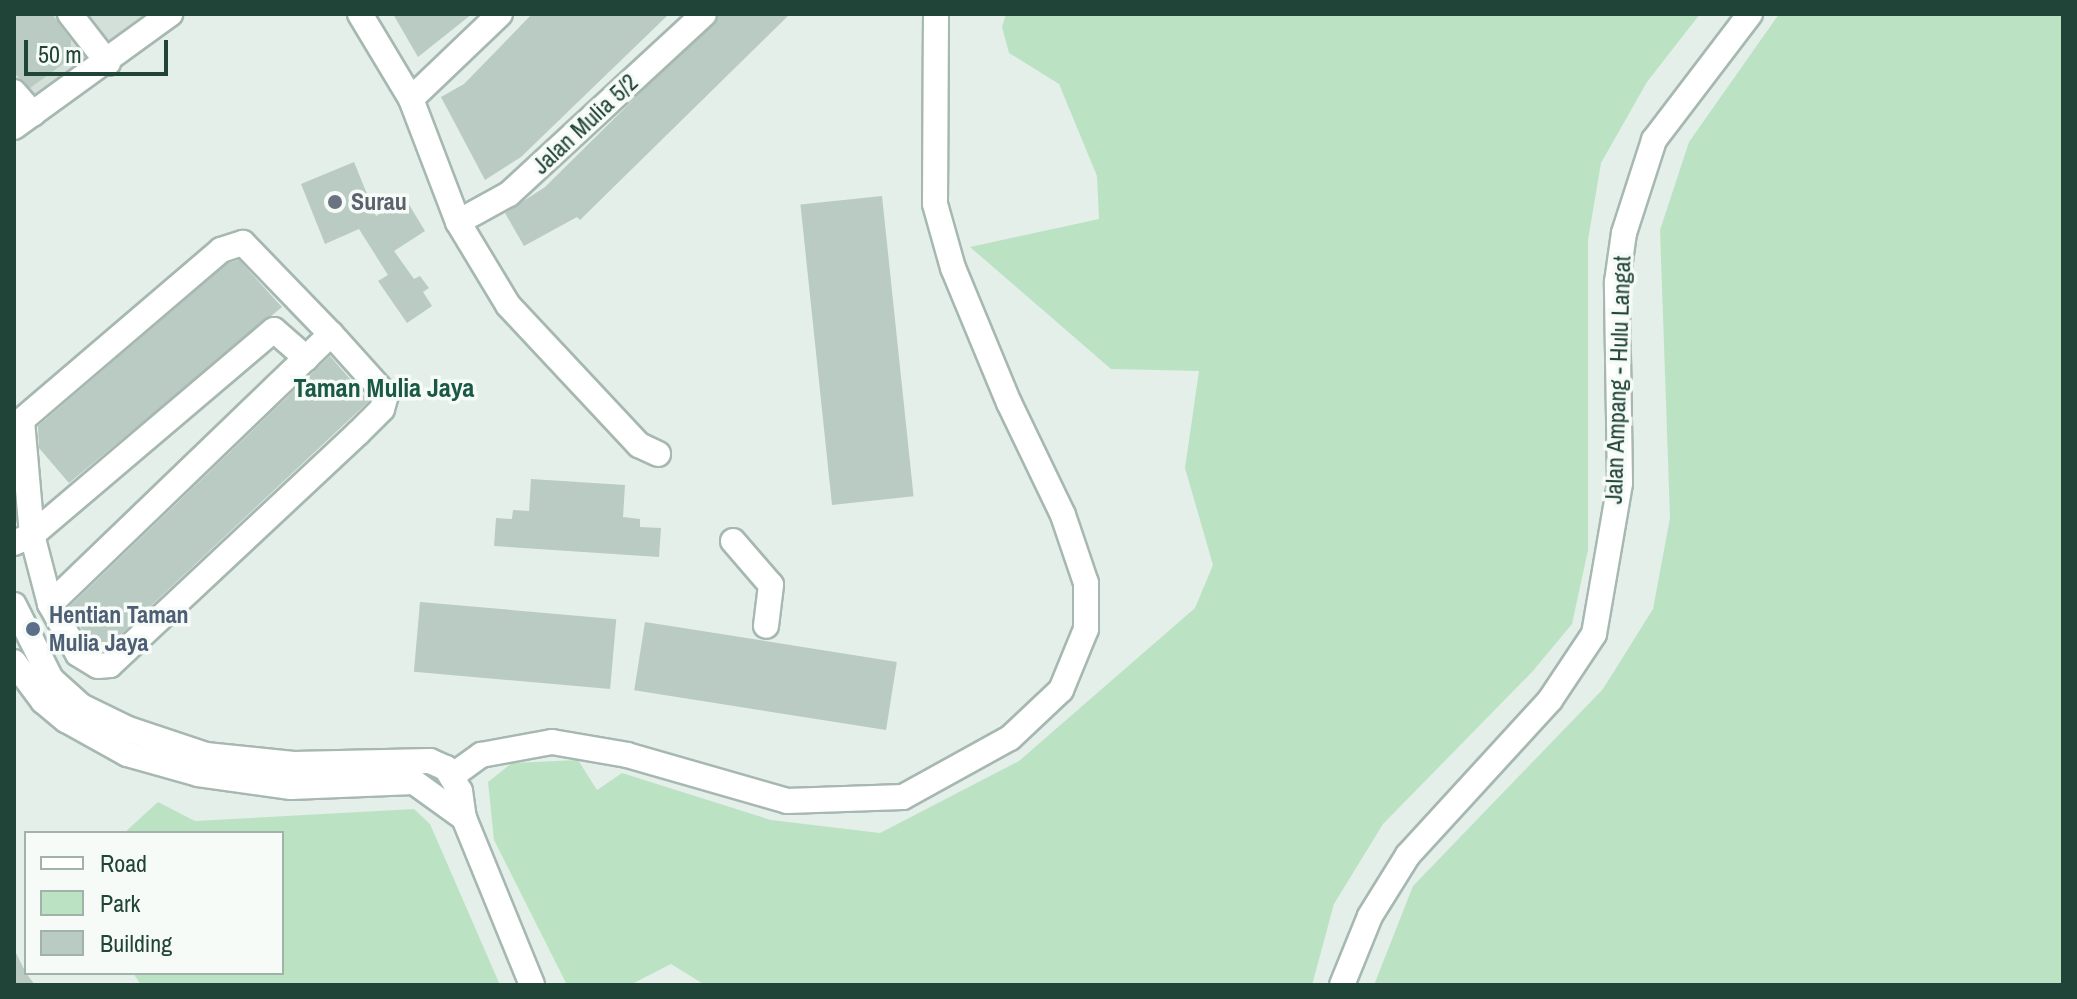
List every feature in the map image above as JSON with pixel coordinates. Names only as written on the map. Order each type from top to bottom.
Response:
[{"type":"street","points":[[70,14],[108,63]]},
{"type":"street","points":[[14,92],[23,121],[108,63],[170,14]]},
{"type":"street","points":[[360,14],[411,99],[458,222],[508,305],[639,445],[658,454]]},
{"type":"street","points":[[411,99],[500,14]]},
{"type":"street","name":"Jalan Mulia 5/2","points":[[458,222],[509,194],[704,14]]},
{"type":"street","points":[[452,776],[481,755],[552,742],[627,755],[787,801],[903,797],[1010,738],[1061,690],[1086,629],[1086,583],[1063,515],[953,268],[935,204],[936,14]]},
{"type":"street","name":"Jalan Ampang - Hulu Langat","points":[[1342,985],[1370,916],[1408,855],[1550,700],[1594,634],[1620,483],[1617,293],[1624,233],[1654,140],[1750,14]]},
{"type":"street","points":[[243,243],[386,395],[382,409],[358,433],[110,665],[98,666],[78,654],[50,604],[23,539],[22,420],[221,250],[243,243]]},
{"type":"street","points":[[23,539],[274,330],[306,358]]},
{"type":"street","points":[[50,604],[331,334]]},
{"type":"street","points":[[733,541],[771,585],[766,626]]},
{"type":"street","points":[[14,605],[51,679],[81,706],[128,729],[206,755],[294,764],[430,761],[452,776],[464,818],[532,985]]},
{"type":"street","points":[[14,662],[43,701],[66,720],[127,754],[198,774],[291,787],[414,782],[464,818]]},
{"type":"shaded area","points":[[14,14],[159,14],[14,118]]},
{"type":"green space","points":[[1006,14],[1700,14],[1647,82],[1601,163],[1588,240],[1588,550],[1572,624],[1532,672],[1383,824],[1334,904],[1312,985],[705,985],[671,964],[630,985],[567,985],[494,840],[488,782],[512,763],[578,760],[597,790],[622,773],[771,820],[880,833],[1019,761],[1195,608],[1213,565],[1185,468],[1199,371],[1111,369],[970,247],[1099,219],[1097,176],[1059,84],[1009,53],[1002,27]]},
{"type":"green space","points":[[1779,14],[2063,14],[2063,985],[1374,985],[1413,886],[1603,689],[1653,609],[1670,518],[1660,230],[1689,142]]},
{"type":"green space","points":[[158,802],[195,821],[414,809],[430,824],[500,985],[141,985],[134,975],[284,975],[284,831],[126,831]]},
{"type":"building","points":[[14,14],[52,14],[71,40],[70,59],[30,88],[14,73]]},
{"type":"building","points":[[393,14],[472,14],[418,57]]},
{"type":"building","points":[[532,14],[669,14],[521,157],[485,180],[441,97],[464,84]]},
{"type":"building","points":[[720,14],[790,14],[580,220],[577,217],[524,246],[505,213],[545,187]]},
{"type":"building","points":[[354,162],[376,216],[405,198],[425,231],[394,251],[414,279],[420,276],[429,288],[423,292],[432,306],[407,323],[378,281],[388,275],[359,229],[325,244],[301,184]]},
{"type":"building","points":[[882,196],[914,496],[832,505],[800,205]]},
{"type":"building","points":[[239,260],[282,307],[69,483],[39,448],[38,426],[228,263]]},
{"type":"building","points":[[330,356],[369,401],[104,650],[90,644],[69,607]]},
{"type":"building","points":[[531,479],[625,485],[623,517],[640,519],[640,527],[661,528],[659,557],[494,546],[496,518],[512,519],[513,510],[529,511]]},
{"type":"building","points":[[420,602],[616,619],[610,689],[414,672]]},
{"type":"building","points":[[645,622],[897,662],[886,730],[634,690]]},
{"type":"building","points":[[14,949],[24,975],[35,985],[14,985]]},
{"type":"place","name":"Surau","points":[[335,202]]},
{"type":"place","name":"Hentian Taman Mulia Jaya","points":[[33,629]]},
{"type":"district","name":"Taman Mulia Jaya","points":[[384,388]]}]
